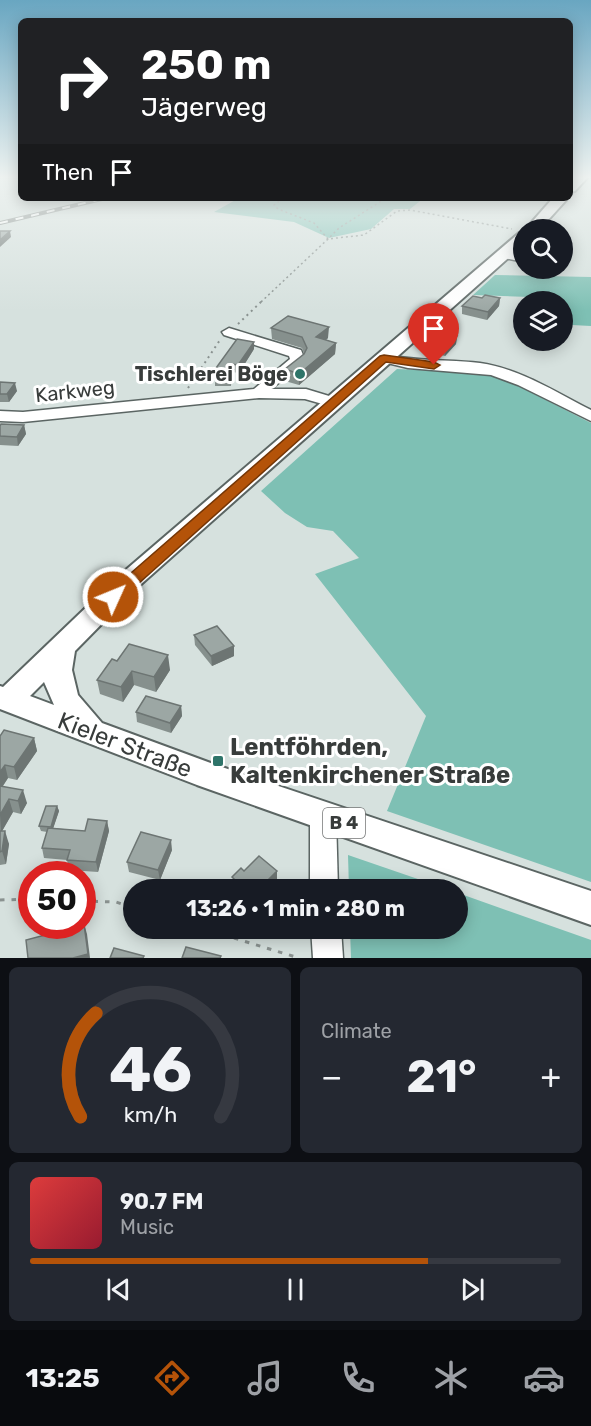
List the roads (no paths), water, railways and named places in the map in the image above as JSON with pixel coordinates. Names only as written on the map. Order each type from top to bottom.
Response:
[{"type":"main road","points":[[4,699],[62,647],[130,580],[513,243]]},
{"type":"main road","points":[[62,647],[57,658],[59,685],[77,718],[98,735]]},
{"type":"main road","name":"Kieler Straße","points":[[4,699],[323,816],[591,908]]},
{"type":"street","points":[[503,254],[513,256]]},
{"type":"street","points":[[229,333],[296,353],[298,360],[262,388],[259,393]]},
{"type":"street","points":[[384,358],[410,363],[481,368],[505,374],[591,416]]},
{"type":"street","name":"Karkweg","points":[[0,416],[23,417],[259,393],[306,394],[333,402]]},
{"type":"street","points":[[323,816],[324,879]]},
{"type":"street","points":[[327,939],[328,958]]},
{"type":"railway","points":[[0,223],[5,222]]},
{"type":"place","name":"Tischlerei Böge","points":[[300,374]]},
{"type":"place","name":"Lentföhrden, Kaltenkirchener Straße","points":[[218,761]]}]
